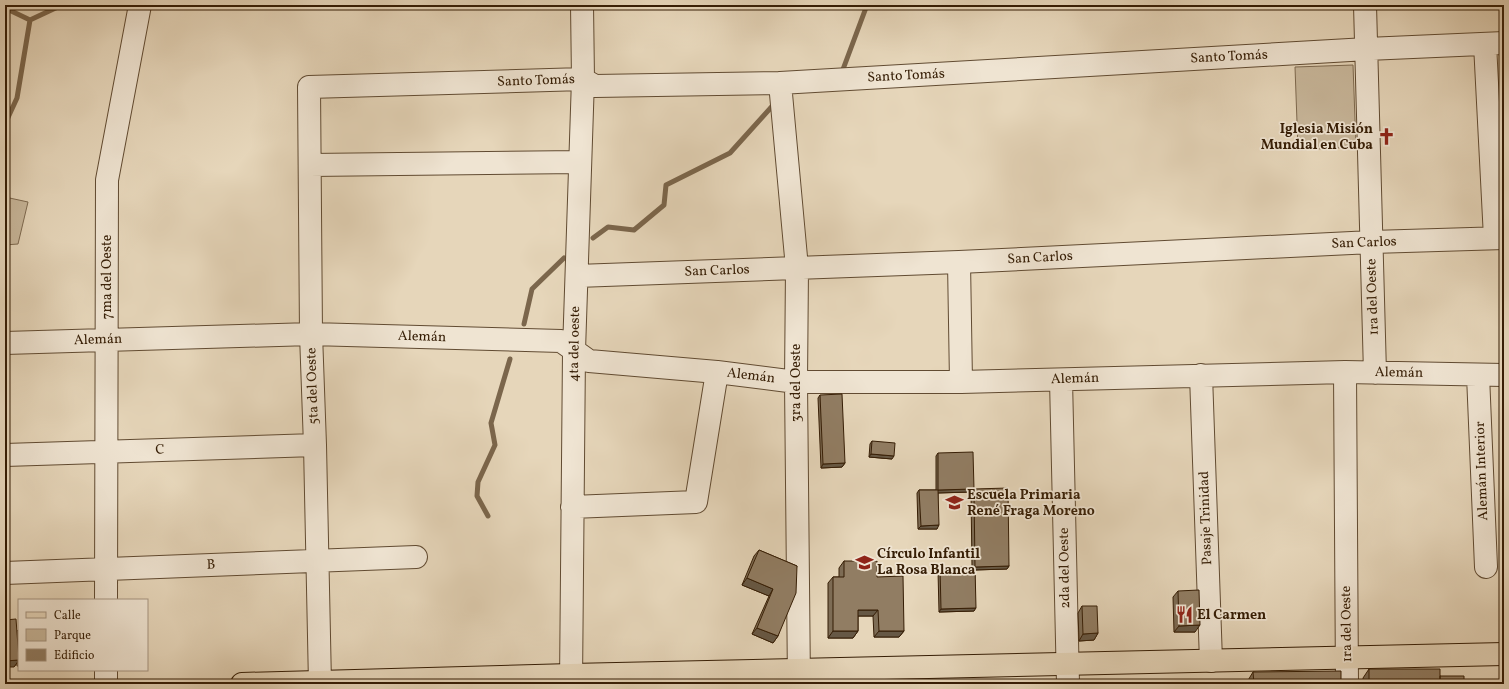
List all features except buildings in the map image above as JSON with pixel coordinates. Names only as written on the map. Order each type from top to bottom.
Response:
[{"type":"main road","points":[[1068,674],[1210,661],[1347,670],[1504,654]]},
{"type":"main road","points":[[242,684],[571,679],[802,680],[1504,666]]},
{"type":"street","name":"7ma del Oeste","points":[[106,599],[107,180],[140,5]]},
{"type":"street","name":"4ta del oeste","points":[[571,679],[574,351],[582,79],[582,5]]},
{"type":"street","name":"1ra del Oeste","points":[[1366,5],[1375,373]]},
{"type":"street","name":"Santo Tomás","points":[[309,87],[582,79],[596,86],[780,83],[1367,49],[1494,44]]},
{"type":"street","points":[[1494,44],[1499,238]]},
{"type":"street","name":"3ra del Oeste","points":[[780,83],[797,268],[796,382],[802,680]]},
{"type":"street","name":"5ta del Oeste","points":[[309,87],[311,334],[320,683]]},
{"type":"street","points":[[310,165],[580,162]]},
{"type":"street","name":"San Carlos","points":[[577,276],[958,262],[1372,242],[1499,238]]},
{"type":"street","points":[[958,262],[961,382]]},
{"type":"street","name":"Alemán","points":[[5,343],[311,334],[561,341],[589,360],[717,372],[796,382],[961,382],[1345,372],[1504,375]]},
{"type":"street","points":[[572,507],[696,502],[717,372]]},
{"type":"street","name":"1ra del Oeste","points":[[1345,372],[1347,670]]},
{"type":"street","name":"Pasaje Trinidad","points":[[1202,375],[1210,661]]},
{"type":"street","name":"Alemán Interior","points":[[1478,375],[1486,567]]},
{"type":"street","name":"2da del Oeste","points":[[1061,380],[1068,674]]},
{"type":"street","name":"C","points":[[5,455],[315,445]]},
{"type":"street","name":"B","points":[[5,573],[416,557]]},
{"type":"street","points":[[106,671],[106,684]]},
{"type":"green space","points":[[1353,65],[1356,147],[1298,150],[1295,67]]},
{"type":"green space","points":[[5,197],[28,202],[18,244],[5,245]]},
{"type":"waterway","points":[[5,124],[17,98],[30,20],[62,5]]},
{"type":"waterway","points":[[840,72],[842,72],[867,5]]},
{"type":"waterway","points":[[5,8],[30,20]]},
{"type":"waterway","points":[[593,238],[608,227],[634,230],[664,205],[666,185],[730,153],[775,103]]},
{"type":"waterway","points":[[524,324],[532,289],[564,258]]},
{"type":"waterway","points":[[488,516],[477,496],[478,482],[495,445],[491,423],[510,359]]},
{"type":"place","name":"Iglesia Misión Mundial en Cuba","points":[[1386,137]]},
{"type":"place","name":"Escuela Primaria René Fraga Moreno","points":[[954,503]]},
{"type":"place","name":"Círculo Infantil La Rosa Blanca","points":[[864,562]]},
{"type":"place","name":"El Carmen","points":[[1184,615]]}]
